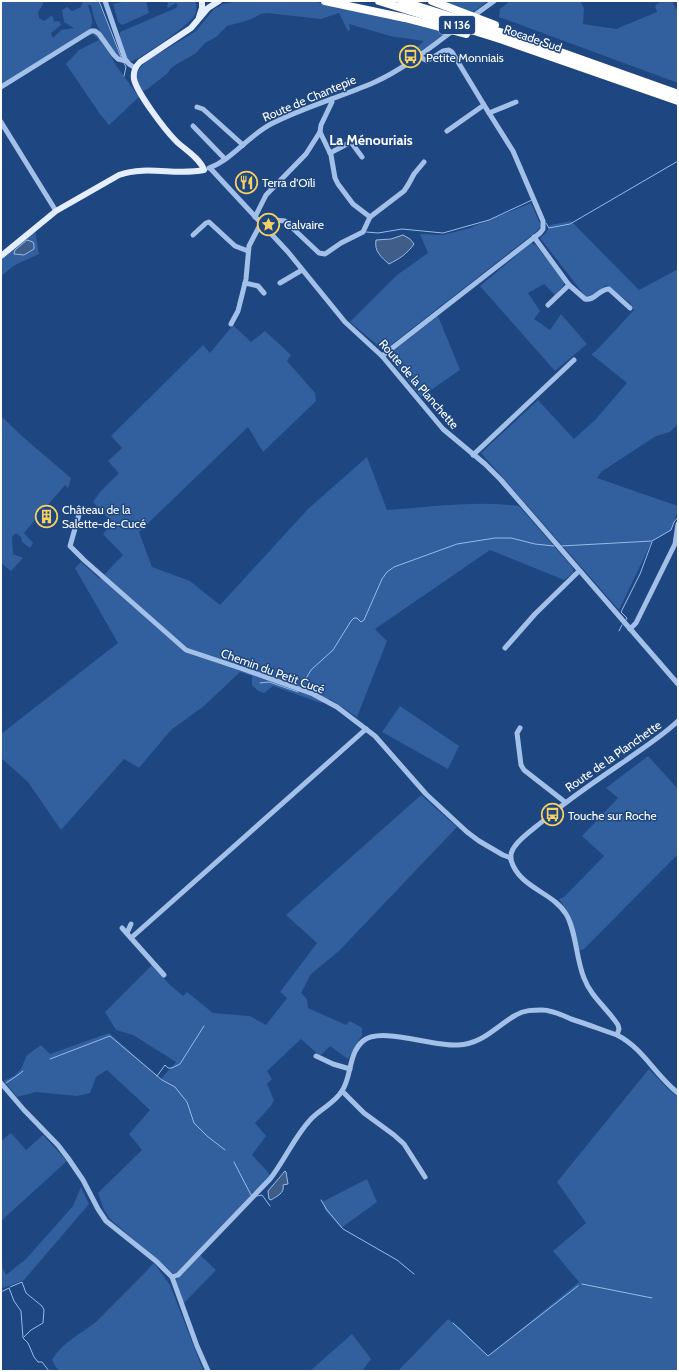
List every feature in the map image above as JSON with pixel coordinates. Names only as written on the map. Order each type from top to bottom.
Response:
[{"type":"highway","points":[[325,1],[434,25],[525,50],[534,50]]},
{"type":"highway","name":"Rocade Sud","points":[[379,1],[534,50],[678,101]]},
{"type":"highway","name":"Rocade Sud","points":[[401,1],[554,50],[678,94]]},
{"type":"highway","points":[[432,1],[535,40],[554,50]]},
{"type":"main road","points":[[196,24],[202,8],[202,1]]},
{"type":"main road","points":[[207,169],[171,136],[135,82],[134,73],[138,63],[187,32],[196,24],[208,8],[219,1]]},
{"type":"main road","name":"Route de Chantepie","points":[[1,256],[56,211],[103,183],[123,174],[142,170],[190,171],[207,169]]},
{"type":"street","points":[[105,1],[126,61]]},
{"type":"street","name":"Route de Chantepie","points":[[207,169],[225,159],[261,130],[271,124],[376,82],[401,68],[494,1]]},
{"type":"street","points":[[1,87],[89,32],[95,31],[116,57],[126,61],[135,68]]},
{"type":"street","points":[[382,356],[534,238],[543,228],[543,220],[513,151],[452,52],[449,50],[443,51],[427,61],[419,56]]},
{"type":"street","points":[[255,217],[266,195],[306,154],[320,132],[321,125],[332,102],[331,100]]},
{"type":"street","points":[[489,113],[516,102]]},
{"type":"street","points":[[447,131],[484,105]]},
{"type":"street","points":[[197,107],[203,109],[243,145]]},
{"type":"street","points":[[1,122],[56,211]]},
{"type":"street","points":[[193,126],[225,159]]},
{"type":"street","points":[[320,132],[330,153],[338,184],[353,204],[370,217]]},
{"type":"street","points":[[330,153],[351,142],[362,157]]},
{"type":"street","points":[[231,324],[238,311],[245,283],[249,246],[261,223],[274,220],[285,221],[319,253],[325,254],[341,243],[363,232],[370,217],[404,191],[414,174],[424,162]]},
{"type":"street","name":"Route de la Planchette","points":[[207,169],[246,207],[282,246],[345,322],[382,356],[443,429],[485,464],[501,480],[678,684]]},
{"type":"street","points":[[193,235],[206,223],[210,222],[235,246],[248,251]]},
{"type":"street","points":[[534,238],[569,285],[585,300],[592,299],[605,289],[609,289],[630,308]]},
{"type":"street","points":[[280,283],[302,270]]},
{"type":"street","points":[[245,283],[258,286],[264,293]]},
{"type":"street","points":[[548,305],[569,285]]},
{"type":"street","points":[[473,455],[574,360]]},
{"type":"street","name":"Chemin du Petit Cucé","points":[[80,511],[70,546],[186,650],[243,668],[313,694],[337,707],[375,736],[426,794],[467,832],[479,841],[511,858]]},
{"type":"street","points":[[630,629],[636,623],[675,544],[678,524]]},
{"type":"street","points":[[505,648],[535,614],[579,571]]},
{"type":"street","name":"Route de la Planchette","points":[[511,858],[512,852],[519,841],[565,802],[657,738],[678,720]]},
{"type":"street","points":[[520,728],[517,733],[521,765],[524,770],[565,802]]},
{"type":"street","points":[[131,938],[366,729]]},
{"type":"street","points":[[511,858],[514,866],[530,886],[554,900],[570,919],[584,979],[594,996],[618,1024],[619,1029],[617,1035]]},
{"type":"street","points":[[127,933],[131,924]]},
{"type":"street","points":[[122,928],[164,974]]},
{"type":"street","points":[[172,1278],[178,1275],[270,1179],[278,1169],[303,1128],[342,1091],[346,1083],[356,1049],[362,1042],[370,1037],[389,1036],[436,1044],[457,1045],[478,1040],[489,1035],[516,1015],[526,1011],[545,1010],[628,1040],[635,1046],[660,1076],[678,1093]]},
{"type":"street","points":[[316,1056],[333,1064],[350,1069]]},
{"type":"street","points":[[1,1083],[68,1158],[83,1180],[106,1221],[156,1261],[172,1278],[197,1346],[208,1371]]},
{"type":"street","points":[[342,1091],[364,1113],[394,1134],[404,1144],[426,1177]]},
{"type":"shaded area","points":[[1,1],[44,1],[38,12],[39,18],[44,21],[51,16],[53,17],[54,22],[58,21],[61,25],[51,33],[53,38],[61,30],[74,28],[64,22],[62,10],[67,7],[72,11],[81,7],[83,1],[98,1],[121,58],[117,57],[104,38],[95,20],[91,5],[88,5],[92,20],[90,29],[1,86]]},
{"type":"shaded area","points":[[127,1],[146,1],[149,13],[122,25],[118,22],[113,4]]},
{"type":"shaded area","points":[[167,1],[195,1],[196,9],[194,16],[164,42],[135,60],[130,62],[128,61],[120,39],[120,32],[178,6],[176,3],[168,8]]},
{"type":"shaded area","points":[[240,1],[311,1],[412,22],[446,33],[419,52],[415,49],[424,41],[390,36],[349,24],[350,30],[348,31],[339,13],[321,19],[267,13],[261,14],[249,20],[227,26],[216,37],[205,43],[196,53],[174,66],[168,73],[143,91],[139,86],[137,77],[140,69],[146,61],[196,31],[214,9],[223,4]]},
{"type":"shaded area","points":[[438,1],[488,1],[472,13]]},
{"type":"shaded area","points":[[510,1],[580,1],[584,8],[583,24],[616,29],[657,12],[655,6],[661,1],[672,1],[678,12],[678,83],[499,17],[500,9]]},
{"type":"shaded area","points":[[90,33],[95,33],[112,55],[110,54],[115,64],[139,97],[109,125],[66,64],[79,50],[99,40],[93,34],[84,38],[1,90],[1,88]]},
{"type":"shaded area","points":[[531,203],[541,226],[537,231],[387,348],[381,348],[350,322],[397,275],[428,253],[420,234],[443,235],[470,228]]},
{"type":"shaded area","points":[[571,221],[639,290],[678,269],[678,424],[670,432],[656,436],[601,472],[597,478],[678,506],[671,530],[652,541],[619,610],[481,453],[538,400],[574,439],[595,420],[627,383],[591,354],[596,351],[634,310],[630,303],[606,285],[595,294],[586,297],[540,238],[546,233],[550,225]]},
{"type":"shaded area","points":[[35,230],[39,254],[15,265],[1,276],[1,260]]},
{"type":"shaded area","points":[[403,235],[410,239],[414,244],[403,256],[389,264],[377,251],[376,240],[391,239]]},
{"type":"shaded area","points":[[27,240],[33,242],[34,249],[24,255],[14,254],[15,250]]},
{"type":"shaded area","points":[[531,243],[536,245],[564,281],[564,285],[555,295],[544,284],[528,293],[540,311],[534,319],[550,330],[561,314],[587,344],[555,371],[480,286]]},
{"type":"shaded area","points":[[438,316],[460,370],[421,397],[392,361],[391,355],[394,350]]},
{"type":"shaded area","points":[[233,325],[251,342],[265,331],[291,355],[287,361],[315,393],[316,401],[263,452],[248,427],[139,532],[152,567],[190,581],[220,605],[308,509],[367,457],[387,510],[469,504],[502,504],[519,506],[573,568],[573,573],[564,580],[490,550],[375,629],[387,641],[357,717],[330,699],[321,703],[273,686],[264,693],[258,691],[252,685],[252,676],[240,672],[204,706],[171,730],[139,768],[124,759],[61,830],[28,782],[1,758],[1,734],[118,643],[75,568],[81,562],[100,579],[123,555],[103,534],[112,523],[93,502],[100,492],[119,473],[108,461],[122,448],[111,436],[203,345],[210,353]]},
{"type":"shaded area","points":[[1,416],[71,478],[68,488],[65,485],[24,533],[33,543],[30,548],[22,542],[21,537],[16,533],[12,537],[13,554],[23,558],[11,571],[1,563]]},
{"type":"shaded area","points":[[400,706],[459,746],[448,769],[382,732]]},
{"type":"shaded area","points":[[648,756],[678,789],[678,854],[584,949],[578,951],[572,923],[559,899],[564,897],[604,856],[582,836],[618,798],[606,788]]},
{"type":"shaded area","points":[[421,795],[457,827],[339,951],[311,974],[301,993],[307,999],[308,1008],[346,1025],[350,1021],[362,1028],[362,1035],[348,1059],[330,1046],[320,1056],[301,1039],[267,1071],[272,1079],[267,1084],[274,1100],[271,1106],[255,1123],[266,1136],[252,1155],[270,1176],[176,1274],[172,1273],[110,1219],[104,1210],[98,1193],[142,1150],[129,1134],[150,1110],[107,1070],[96,1077],[90,1093],[77,1096],[36,1092],[17,1097],[4,1081],[14,1076],[21,1069],[27,1055],[41,1045],[50,1054],[109,1033],[161,1079],[176,1062],[133,1035],[116,1030],[105,1012],[152,965],[170,985],[183,996],[187,992],[213,1013],[250,1016],[266,1025],[287,998],[280,992],[317,943],[286,915]]},
{"type":"shaded area","points":[[649,1069],[678,1097],[678,1371],[398,1371],[448,1319],[460,1328],[488,1356],[579,1282],[553,1251],[586,1223],[557,1182]]},
{"type":"shaded area","points":[[11,1133],[26,1150],[43,1135],[67,1161],[1,1221],[1,1141]]},
{"type":"shaded area","points":[[285,1171],[288,1184],[283,1185],[283,1190],[280,1194],[271,1200],[269,1199],[268,1191]]},
{"type":"shaded area","points":[[367,1179],[377,1202],[341,1228],[325,1210],[322,1202]]},
{"type":"shaded area","points":[[81,1187],[89,1204],[24,1280],[3,1288],[1,1282],[1,1264],[6,1275],[26,1259],[73,1206]]},
{"type":"shaded area","points":[[200,1255],[216,1270],[184,1303],[175,1282]]},
{"type":"shaded area","points":[[154,1263],[170,1285],[203,1370],[60,1371],[52,1360],[61,1348],[98,1320]]},
{"type":"shaded area","points":[[352,1334],[371,1359],[362,1371],[310,1371]]},
{"type":"waterway","points":[[99,1],[121,57]]},
{"type":"waterway","points":[[124,63],[126,67],[124,76]]},
{"type":"waterway","points":[[546,223],[549,228],[570,224],[678,161]]},
{"type":"waterway","points":[[366,232],[378,233],[402,229],[443,233],[489,220],[532,200]]},
{"type":"waterway","points":[[561,546],[652,541],[671,530],[678,517]]},
{"type":"waterway","points":[[302,685],[311,670],[333,650],[351,621],[354,618],[357,618],[361,622],[364,620],[382,579],[387,572],[394,567],[457,544],[495,538],[511,538],[535,544],[554,546]]},
{"type":"waterway","points":[[626,620],[627,618],[621,612],[640,574],[652,542]]},
{"type":"waterway","points":[[619,631],[622,625]]},
{"type":"waterway","points":[[260,683],[269,682],[298,692]]},
{"type":"waterway","points":[[157,1076],[165,1065],[168,1068],[172,1068],[180,1064],[204,1026]]},
{"type":"waterway","points":[[50,1059],[110,1036],[162,1080],[175,1087],[187,1102],[194,1123],[207,1136],[225,1150]]},
{"type":"waterway","points":[[6,1083],[23,1071]]},
{"type":"waterway","points":[[234,1162],[251,1195]]},
{"type":"waterway","points":[[257,1196],[262,1195],[270,1206]]},
{"type":"waterway","points":[[321,1200],[327,1210],[343,1229],[397,1260],[414,1274]]},
{"type":"waterway","points":[[10,1287],[22,1282],[26,1293],[42,1306],[44,1310],[43,1323],[31,1330],[24,1337]]},
{"type":"waterway","points":[[582,1284],[652,1298]]},
{"type":"waterway","points":[[453,1323],[488,1356],[578,1286]]},
{"type":"waterway","points":[[1,1292],[9,1288],[14,1301],[21,1311],[23,1338],[28,1343],[34,1357],[38,1362],[42,1362],[49,1371]]},
{"type":"place","name":"Petite Monniais","points":[[411,57]]},
{"type":"place","name":"Terra d'Oïli","points":[[247,182]]},
{"type":"place","name":"Calvaire","points":[[268,224]]},
{"type":"place","name":"Château de la Salette-de-Cucé","points":[[47,516]]},
{"type":"place","name":"Touche sur Roche","points":[[552,815]]},
{"type":"district","name":"La Ménouriais","points":[[371,140]]}]
